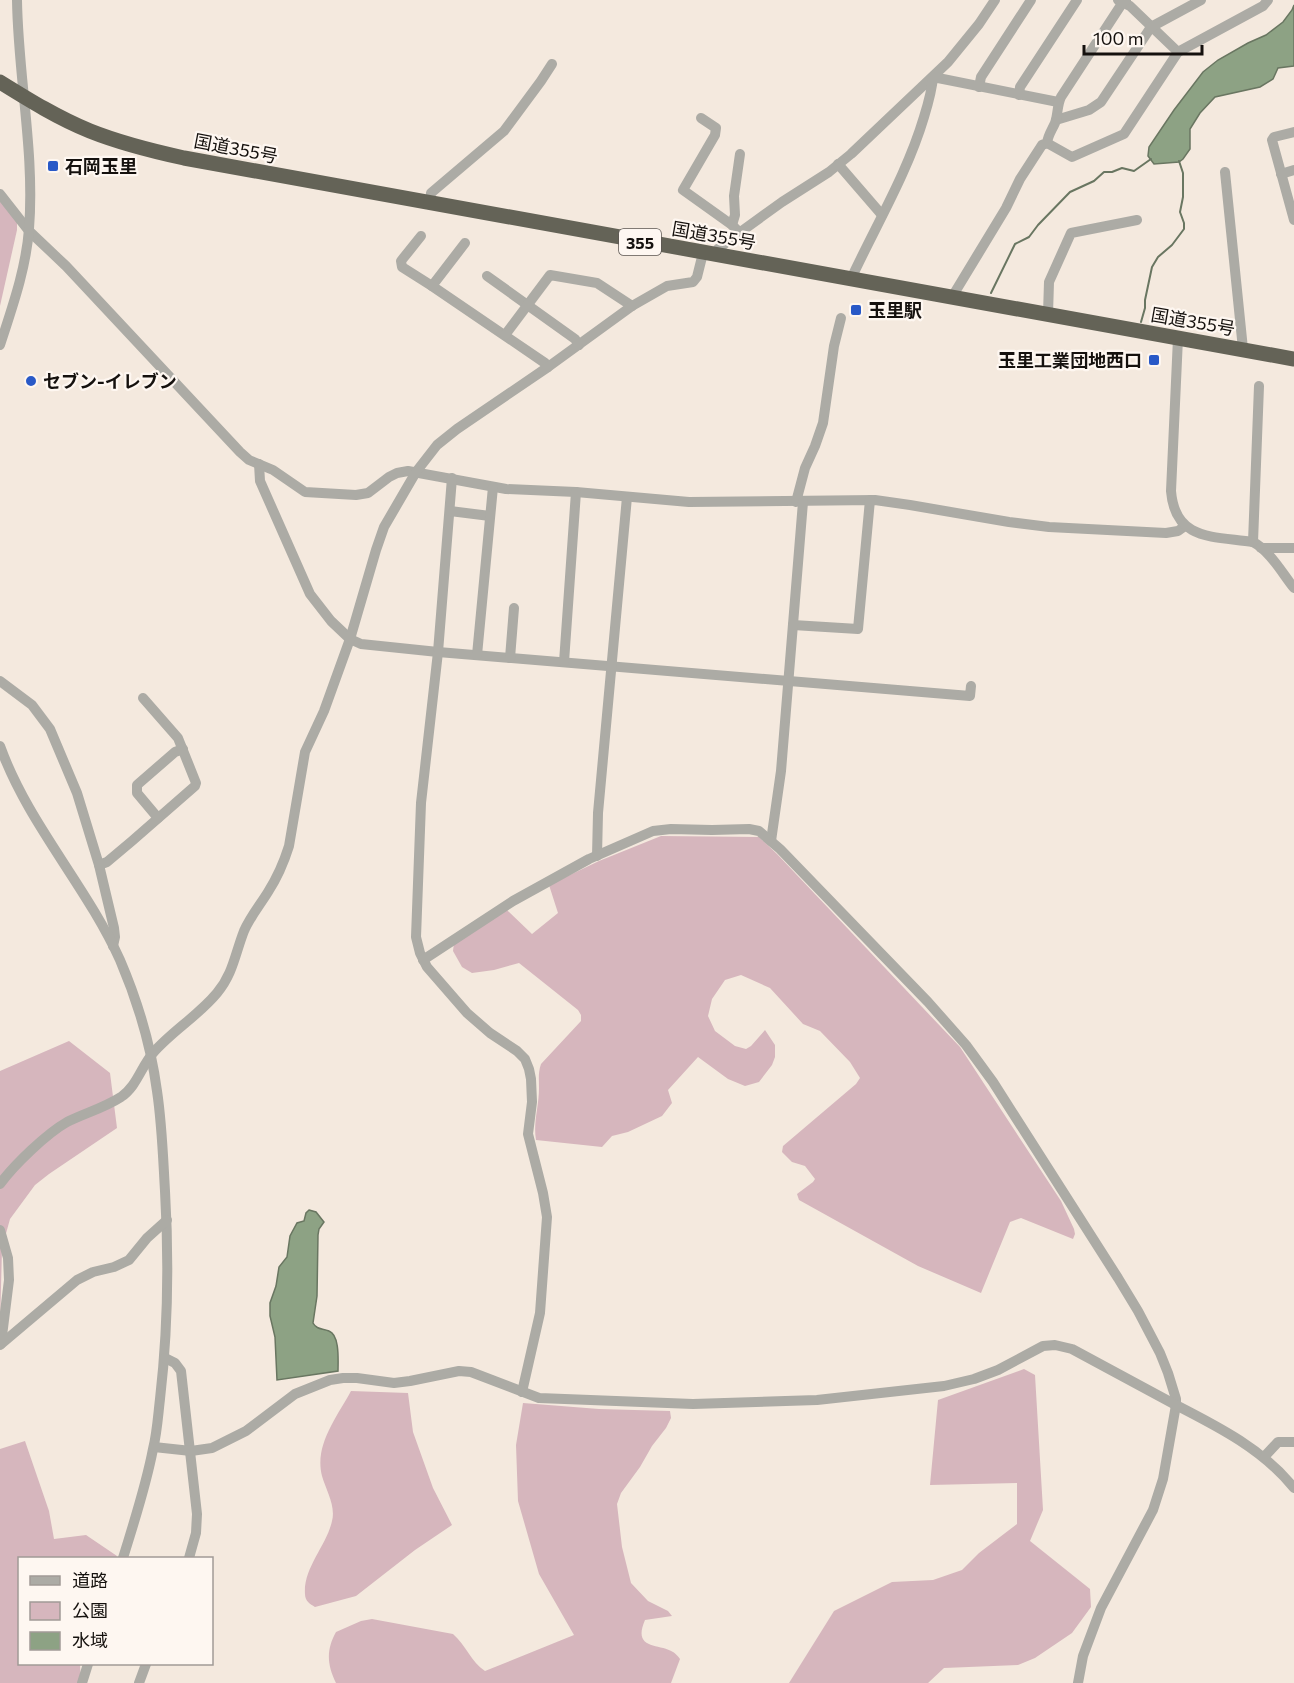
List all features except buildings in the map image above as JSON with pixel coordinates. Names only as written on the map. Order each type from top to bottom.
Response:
[{"type":"highway","name":"国道355号","points":[[0,82],[23,97],[88,130],[151,151],[221,166],[1294,359]]},
{"type":"street","points":[[0,345],[18,285],[29,231],[30,201],[17,0]]},
{"type":"street","points":[[0,1184],[21,1160],[64,1124],[122,1096],[132,1086],[151,1055],[218,992],[228,977],[236,961],[244,931],[276,879],[289,846],[305,752],[324,711],[350,639],[382,533],[392,511],[416,472],[437,445],[632,306],[661,288],[693,282],[698,277],[708,254],[718,249],[736,229],[838,164],[933,77],[962,45],[995,0]]},
{"type":"street","points":[[979,87],[981,77],[1031,0]]},
{"type":"street","points":[[1019,95],[1020,87],[1077,0]]},
{"type":"street","points":[[1056,120],[1089,110],[1101,102],[1151,27],[1201,0]]},
{"type":"street","points":[[1047,143],[1072,157],[1123,136],[1178,52],[1263,6],[1268,0]]},
{"type":"street","points":[[1047,143],[1056,120],[1058,102],[1122,1],[1178,52]]},
{"type":"street","points":[[429,203],[431,193],[504,131],[552,64]]},
{"type":"street","points":[[933,77],[1058,102]]},
{"type":"street","points":[[851,279],[917,140],[933,88],[933,77]]},
{"type":"street","points":[[701,118],[716,128],[716,135],[682,190],[736,229]]},
{"type":"street","points":[[1294,132],[1272,138],[1294,220]]},
{"type":"street","points":[[952,297],[1006,208],[1020,179],[1042,145],[1047,143]]},
{"type":"street","points":[[736,229],[734,196],[740,154]]},
{"type":"street","points":[[838,164],[882,215]]},
{"type":"street","points":[[1281,174],[1294,170]]},
{"type":"street","points":[[1226,172],[1243,349]]},
{"type":"street","points":[[0,194],[29,231],[66,266],[240,452],[249,460],[273,470],[305,492],[356,495],[368,493],[384,480],[397,473],[408,471],[493,487],[689,502],[870,500],[1049,527],[1166,533],[1178,531],[1185,526]]},
{"type":"street","points":[[1048,314],[1049,282],[1071,232],[1137,220]]},
{"type":"street","points":[[421,236],[401,261],[402,267],[505,335],[548,367]]},
{"type":"street","points":[[432,286],[465,243]]},
{"type":"street","points":[[505,335],[550,275],[597,283],[632,306]]},
{"type":"street","points":[[487,276],[575,339],[579,345]]},
{"type":"street","points":[[771,841],[781,771],[793,625],[799,502],[805,468],[823,423],[834,346],[841,318]]},
{"type":"street","points":[[1178,338],[1171,490],[1174,510],[1185,526],[1199,533],[1257,545],[1294,548]]},
{"type":"street","points":[[1259,386],[1257,545],[1294,588]]},
{"type":"street","points":[[259,464],[260,481],[310,594],[331,621],[350,639],[361,644],[970,696],[971,686]]},
{"type":"street","points":[[452,478],[438,652],[421,802],[416,937],[427,967],[467,1013],[490,1033],[517,1051],[525,1059],[529,1069],[531,1102],[528,1134],[547,1217],[540,1313],[522,1392]]},
{"type":"street","points":[[477,655],[493,487]]},
{"type":"street","points":[[564,662],[576,492]]},
{"type":"street","points":[[597,856],[598,813],[627,497]]},
{"type":"street","points":[[793,625],[858,629],[870,500]]},
{"type":"street","points":[[450,511],[490,516]]},
{"type":"street","points":[[510,658],[514,608]]},
{"type":"street","points":[[0,681],[32,705],[50,729],[77,793],[99,865],[114,928],[113,946]]},
{"type":"street","points":[[99,865],[107,862],[196,783],[175,734],[143,698]]},
{"type":"street","points":[[0,746],[17,786],[113,946],[136,1002],[151,1055],[160,1112],[167,1220],[168,1285],[165,1358],[154,1447],[123,1557]]},
{"type":"street","points":[[158,818],[137,793],[137,785],[175,752],[183,749]]},
{"type":"street","points":[[423,960],[513,901],[597,856],[660,829],[749,829],[759,831],[771,841],[928,1002],[979,1061],[1138,1311],[1164,1363],[1176,1399],[1163,1479],[1153,1510],[1101,1608],[1083,1656],[1077,1683]]},
{"type":"street","points":[[0,1345],[77,1280],[129,1260],[147,1238],[167,1220]]},
{"type":"street","points":[[0,1230],[8,1258],[9,1280],[0,1345]]},
{"type":"street","points":[[154,1447],[191,1451],[212,1448],[246,1431],[295,1394],[330,1380],[357,1378],[394,1383],[459,1371],[471,1372],[539,1398],[693,1404],[817,1400],[944,1386],[974,1379],[1006,1366],[1043,1346],[1055,1344],[1072,1349],[1214,1424],[1264,1457],[1294,1488]]},
{"type":"street","points":[[165,1358],[175,1363],[181,1371],[191,1451],[197,1514],[196,1533],[189,1557]]},
{"type":"street","points":[[1264,1457],[1278,1442],[1294,1442]]},
{"type":"street","points":[[82,1683],[88,1665]]},
{"type":"street","points":[[138,1683],[146,1665]]},
{"type":"green space","points":[[0,200],[17,222],[17,230],[0,306]]},
{"type":"green space","points":[[661,836],[759,837],[777,854],[960,1047],[1061,1201],[1074,1229],[1073,1239],[1021,1218],[1010,1222],[981,1293],[918,1266],[799,1200],[797,1194],[815,1179],[805,1166],[792,1162],[782,1152],[783,1146],[856,1084],[860,1078],[850,1062],[820,1031],[803,1024],[770,988],[741,975],[725,980],[712,999],[708,1016],[715,1031],[735,1046],[746,1049],[765,1030],[775,1045],[775,1057],[759,1082],[745,1086],[728,1079],[698,1057],[668,1090],[672,1103],[662,1116],[628,1132],[612,1136],[602,1147],[536,1140],[535,1127],[541,1064],[581,1021],[581,1015],[578,1010],[519,963],[472,973],[462,967],[453,951],[454,943],[507,910],[532,934],[558,913],[549,885],[599,861]]},
{"type":"green space","points":[[69,1041],[110,1073],[117,1128],[35,1185],[10,1219],[2,1248],[0,1327],[0,1071]]},
{"type":"green space","points":[[1024,1369],[1035,1375],[1043,1510],[1030,1541],[1090,1589],[1091,1607],[1072,1633],[1035,1658],[1018,1665],[944,1668],[928,1683],[789,1683],[834,1611],[892,1582],[933,1580],[962,1570],[979,1553],[1017,1524],[1017,1483],[930,1485],[938,1400]]},
{"type":"green space","points":[[351,1391],[408,1393],[413,1432],[433,1488],[452,1525],[415,1550],[356,1596],[315,1607],[306,1599],[305,1584],[311,1566],[329,1530],[333,1515],[332,1504],[322,1476],[321,1453],[328,1432]]},
{"type":"green space","points":[[523,1403],[599,1409],[670,1411],[671,1418],[666,1428],[621,1493],[617,1504],[622,1547],[631,1583],[648,1601],[668,1611],[672,1616],[645,1620],[642,1630],[644,1641],[673,1652],[680,1659],[671,1683],[336,1683],[329,1658],[333,1639],[336,1632],[361,1621],[372,1619],[453,1634],[485,1671],[574,1635],[539,1574],[518,1501],[516,1445]]},
{"type":"green space","points":[[25,1441],[49,1511],[54,1539],[86,1535],[117,1556],[18,1557],[18,1665],[80,1665],[81,1683],[0,1683],[0,1449]]},
{"type":"water","points":[[1294,5],[1294,66],[1278,68],[1273,79],[1260,87],[1215,97],[1200,113],[1190,129],[1190,149],[1183,159],[1179,162],[1154,164],[1148,156],[1149,147],[1203,72],[1218,60],[1266,35],[1283,22]]},
{"type":"water","points":[[309,1210],[316,1212],[324,1222],[318,1235],[317,1296],[313,1323],[318,1328],[333,1333],[338,1349],[338,1371],[277,1380],[275,1337],[270,1316],[270,1303],[279,1267],[287,1257],[290,1236],[297,1223],[304,1221]]},
{"type":"waterway","points":[[991,293],[1015,244],[1029,237],[1070,192],[1094,181],[1104,172],[1122,168],[1134,171],[1151,159]]},
{"type":"waterway","points":[[1141,322],[1152,267],[1158,257],[1172,245],[1184,229],[1180,212],[1183,197],[1183,173],[1179,161]]},
{"type":"place","name":"石岡玉里","points":[[53,166]]},
{"type":"place","name":"玉里駅","points":[[856,310]]},
{"type":"place","name":"玉里工業団地西口","points":[[1154,360]]},
{"type":"place","name":"セブン-イレブン","points":[[31,381]]}]
